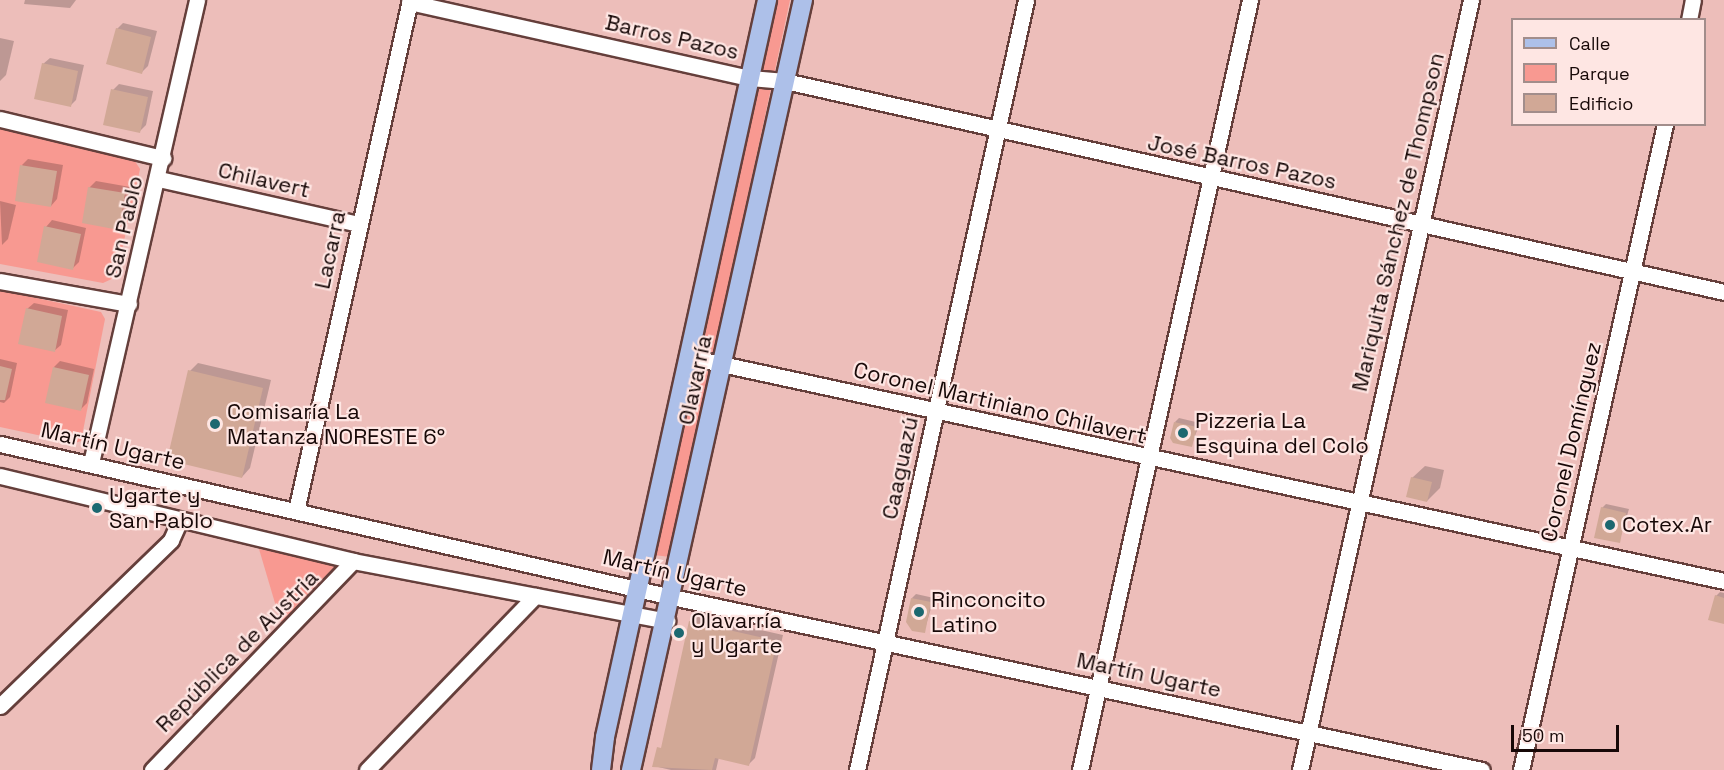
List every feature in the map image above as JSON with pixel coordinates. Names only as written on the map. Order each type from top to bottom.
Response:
[{"type":"main road","name":"Olavarría","points":[[601,770],[603,744],[767,0]]},
{"type":"main road","name":"Olavarría","points":[[631,770],[667,621],[804,0]]},
{"type":"street","name":"San Pablo","points":[[91,463],[159,178],[197,0]]},
{"type":"street","name":"Caaguazú","points":[[857,770],[1026,0]]},
{"type":"street","points":[[1080,770],[1250,0]]},
{"type":"street","name":"Mariquita Sánchez de Thompson","points":[[1300,770],[1357,503],[1471,0]]},
{"type":"street","points":[[1689,18],[1693,0]]},
{"type":"street","name":"Barros Pazos","points":[[409,1],[750,78]]},
{"type":"street","name":"Lacarra","points":[[296,511],[409,1]]},
{"type":"street","name":"José Barros Pazos","points":[[750,78],[785,81],[1724,292]]},
{"type":"street","points":[[0,119],[163,158]]},
{"type":"street","name":"Coronel Domínguez","points":[[1521,770],[1665,126]]},
{"type":"street","name":"Chilavert","points":[[159,178],[359,224]]},
{"type":"street","points":[[0,281],[129,304]]},
{"type":"street","name":"Coronel Martiniano Chilavert","points":[[689,357],[1148,459],[1724,581]]},
{"type":"street","name":"Martín Ugarte","points":[[0,444],[672,597],[1309,731],[1482,770]]},
{"type":"street","points":[[1,478],[353,561],[667,621]]},
{"type":"street","points":[[0,706],[171,540],[180,520]]},
{"type":"street","name":"República de Austria","points":[[152,770],[353,561]]},
{"type":"street","points":[[367,770],[535,596]]},
{"type":"green space","points":[[777,0],[790,0],[670,557],[654,555]]},
{"type":"green space","points":[[0,128],[133,158],[140,169],[116,277],[103,283],[0,264]]},
{"type":"green space","points":[[0,290],[101,312],[105,319],[81,441],[75,443],[0,427]]},
{"type":"green space","points":[[259,549],[336,564],[337,568],[287,624],[280,620]]},
{"type":"building","points":[[116,28],[151,37],[142,74],[106,64]]},
{"type":"building","points":[[42,63],[78,71],[71,107],[34,99]]},
{"type":"building","points":[[111,89],[148,97],[140,133],[103,125]]},
{"type":"building","points":[[20,165],[57,171],[51,207],[15,201]]},
{"type":"building","points":[[88,187],[125,193],[119,230],[82,223]]},
{"type":"building","points":[[44,226],[81,234],[73,270],[37,262]]},
{"type":"building","points":[[26,308],[62,316],[55,352],[18,344]]},
{"type":"building","points":[[0,366],[12,369],[5,400],[0,400]]},
{"type":"building","points":[[53,367],[89,375],[81,411],[45,403]]},
{"type":"building","name":"Comisaría La Matanza NORESTE 6°","points":[[188,370],[263,388],[242,478],[167,460]]},
{"type":"building","name":"Pizzeria La Esquina del Colo","points":[[1174,422],[1197,427],[1192,447],[1173,443],[1170,438]]},
{"type":"building","points":[[1411,477],[1432,482],[1427,502],[1406,497]]},
{"type":"building","name":"Cotex.Ar","points":[[1601,507],[1626,513],[1620,543],[1594,538]]},
{"type":"building","points":[[1715,595],[1724,598],[1724,624],[1708,620]]},
{"type":"building","name":"Rinconcito Latino","points":[[911,598],[931,602],[925,633],[912,631],[906,622]]},
{"type":"building","points":[[689,621],[777,641],[749,766],[715,758],[712,770],[652,767],[657,747],[661,748]]},
{"type":"place","name":"Comisaría La Matanza NORESTE 6°","points":[[215,424]]},
{"type":"place","name":"Pizzeria La Esquina del Colo","points":[[1183,433]]},
{"type":"place","name":"Ugarte y San Pablo","points":[[97,508]]},
{"type":"place","name":"Cotex.Ar","points":[[1610,525]]},
{"type":"place","name":"Rinconcito Latino","points":[[919,612]]},
{"type":"place","name":"Olavarría y Ugarte","points":[[679,633]]}]
